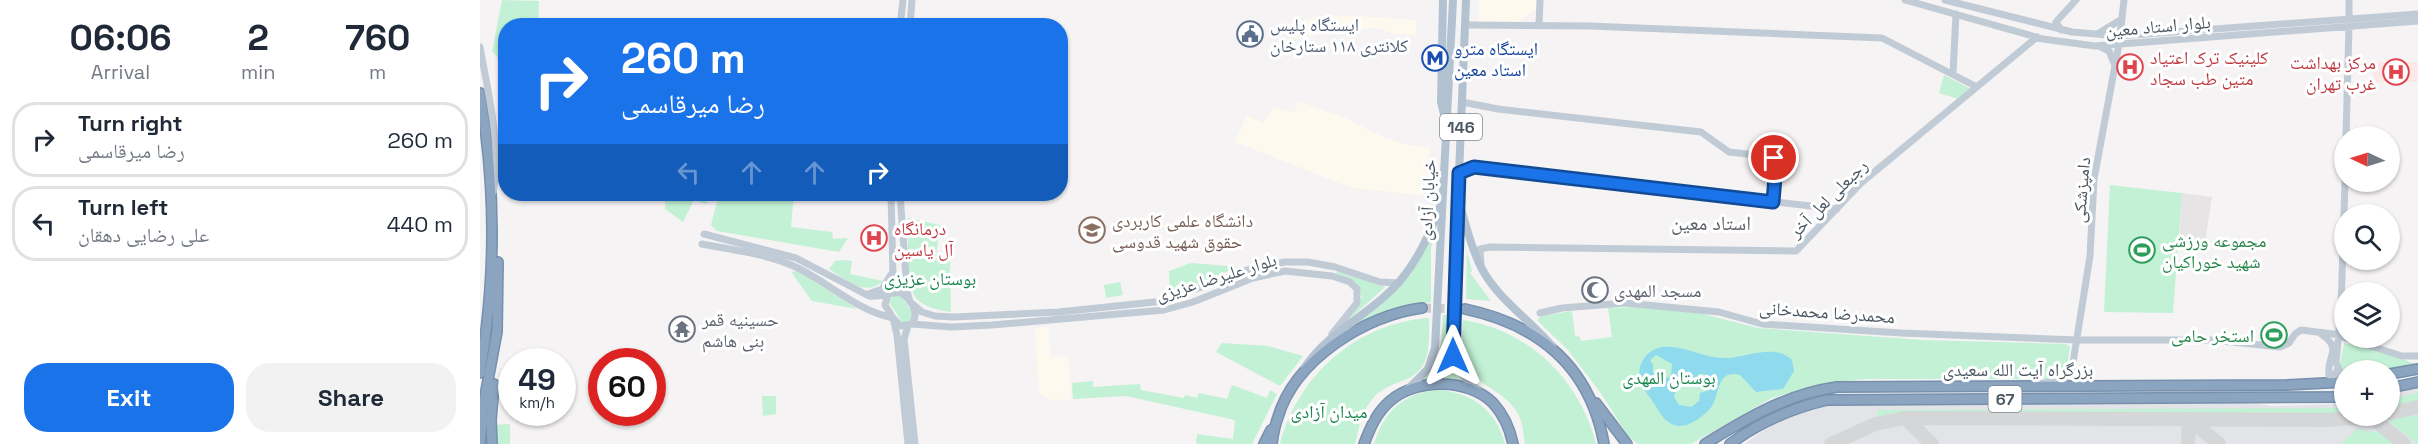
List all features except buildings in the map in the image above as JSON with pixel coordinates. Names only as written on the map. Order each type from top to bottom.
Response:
[{"type":"highway","points":[[480,93],[498,262],[492,444]]},
{"type":"highway","points":[[480,373],[491,291],[493,211]]},
{"type":"highway","points":[[1264,444],[1298,380],[1336,344],[1365,325],[1386,315],[1422,308]]},
{"type":"highway","points":[[1466,309],[1501,318],[1554,348],[1573,370],[1588,394],[1627,444]]},
{"type":"highway","points":[[480,442],[497,332]]},
{"type":"highway","points":[[2400,372],[2418,369]]},
{"type":"highway","name":"بزرگراه آیت الله سعیدی","points":[[1705,444],[1781,401],[1824,388],[2287,385],[2334,381]]},
{"type":"highway","points":[[2400,386],[2418,382]]},
{"type":"highway","points":[[1364,444],[1376,417],[1391,400],[1406,391],[1422,386],[1446,384],[1482,395],[1500,412],[1513,441]]},
{"type":"highway","points":[[1588,394],[1598,418],[1604,444]]},
{"type":"highway","name":"بزرگراه آیت الله سعیدی","points":[[1730,444],[1763,423],[1792,409],[1827,400],[2334,397]]},
{"type":"highway","points":[[480,423],[485,403]]},
{"type":"highway","points":[[1272,444],[1278,417]]},
{"type":"main road","points":[[901,18],[903,0]]},
{"type":"main road","points":[[911,18],[912,0]]},
{"type":"main road","points":[[1443,0],[1441,102],[1446,124]]},
{"type":"main road","name":"خیابان آزادی","points":[[1406,391],[1428,369],[1434,357],[1453,0]]},
{"type":"main road","points":[[1463,81],[1469,25],[1468,0]]},
{"type":"main road","name":"خیابان آزادی","points":[[1468,0],[1453,356],[1461,374],[1482,395]]},
{"type":"main road","points":[[1539,25],[1540,0]]},
{"type":"main road","name":"بلوار استاد معین","points":[[1905,0],[2037,37],[2098,46],[2119,40],[2349,22],[2418,14]]},
{"type":"main road","name":"بلوار استاد معین","points":[[1945,0],[2061,30],[2119,40]]},
{"type":"main road","points":[[2061,30],[2056,22],[2076,0]]},
{"type":"main road","name":"دامپزشکی","points":[[2035,386],[2064,379],[2070,375],[2072,369],[2091,252],[2094,179],[2115,66],[2124,0]]},
{"type":"main road","points":[[2346,126],[2349,0]]},
{"type":"main road","points":[[1953,74],[1956,14]]},
{"type":"main road","points":[[2096,35],[2122,19]]},
{"type":"main road","name":"بلوار استاد معین","points":[[2349,22],[2418,21]]},
{"type":"main road","points":[[1469,25],[1539,25],[1881,38],[1977,87]]},
{"type":"main road","points":[[2066,43],[2079,39],[2072,32]]},
{"type":"main road","name":"رجبعلی لعل آخر","points":[[1482,269],[1480,251],[1487,247],[1794,252],[1864,181],[2037,37]]},
{"type":"main road","points":[[2098,46],[2109,51],[2115,66]]},
{"type":"main road","points":[[480,47],[495,158],[495,185],[492,197]]},
{"type":"main road","points":[[1462,102],[1498,109],[1701,132],[1729,152],[1773,157],[1776,164],[1773,202]]},
{"type":"main road","points":[[1459,173],[1474,167],[1837,208]]},
{"type":"main road","points":[[2341,282],[2345,192]]},
{"type":"main road","points":[[1458,199],[1470,242],[1482,269],[1503,297],[1554,348]]},
{"type":"main road","points":[[1298,380],[1311,358],[1329,339],[1399,283],[1428,238],[1442,200]]},
{"type":"main road","points":[[891,201],[894,268],[893,282],[885,305],[898,324],[910,325]]},
{"type":"main road","points":[[900,201],[904,279],[916,314],[904,339],[915,444]]},
{"type":"main road","points":[[704,234],[796,258],[863,294],[875,297],[901,293],[910,302]]},
{"type":"main road","points":[[702,244],[794,266],[863,307],[893,318]]},
{"type":"main road","name":"بلوار علیرضا عزیزی","points":[[910,302],[929,315],[954,317],[1059,312],[1164,301],[1257,267],[1285,262],[1308,262],[1335,267],[1380,282],[1399,283]]},
{"type":"main road","points":[[1332,276],[1335,267]]},
{"type":"main road","points":[[863,294],[875,293],[882,289],[894,268]]},
{"type":"main road","name":"بلوار علیرضا عزیزی","points":[[910,325],[951,327],[992,325],[1164,310],[1193,302],[1253,278],[1286,271],[1332,276],[1350,282],[1357,289],[1359,297],[1354,309],[1329,339]]},
{"type":"main road","points":[[1226,279],[1229,288]]},
{"type":"main road","points":[[1164,301],[1164,310]]},
{"type":"main road","name":"محمدرضا محمدخانی","points":[[1540,313],[1562,308],[1625,303],[1719,312],[1762,324],[1901,333],[2077,340],[2212,340],[2280,347],[2289,343],[2301,330],[2321,334]]},
{"type":"main road","points":[[893,318],[897,335],[908,444]]},
{"type":"main road","points":[[2321,334],[2334,334]]},
{"type":"main road","points":[[2321,334],[2331,342],[2333,348],[2328,368],[2329,375],[2334,376]]},
{"type":"main road","points":[[2383,348],[2402,356],[2418,356]]},
{"type":"shaded area","points":[[1479,0],[1536,0],[1536,9],[1516,23],[1478,22]]},
{"type":"shaded area","points":[[1323,16],[1417,20],[1415,35],[1394,34],[1377,28],[1337,31],[1294,39],[1291,23]]},
{"type":"shaded area","name":"مرکز بهداشت غرب تهران","points":[[2374,62],[2418,62],[2418,82],[2373,82]]},
{"type":"shaded area","points":[[1297,101],[1346,118],[1381,136],[1404,144],[1430,148],[1428,196],[1352,188],[1235,142],[1247,115],[1263,123],[1272,108],[1296,112]]},
{"type":"shaded area","points":[[2182,193],[2212,197],[2205,243],[2179,240]]},
{"type":"shaded area","name":"دانشگاه علمی کاربردی حقوق شهید قدوسی","points":[[1085,220],[1103,223],[1101,241],[1080,236],[1081,223]]},
{"type":"shaded area","points":[[1049,326],[1051,357],[1069,356],[1071,399],[1056,402],[1039,394],[1035,328]]},
{"type":"shaded area","points":[[2418,387],[2418,444],[1744,444],[1785,416],[1831,403],[2243,401],[2271,406],[2334,404],[2334,426],[2400,426],[2400,392]]},
{"type":"green space","points":[[502,0],[539,1],[538,18],[498,18]]},
{"type":"green space","points":[[498,20],[498,58],[492,51]]},
{"type":"green space","points":[[1944,75],[1971,89],[1958,99],[1939,93]]},
{"type":"green space","name":"مجموعه ورزشی شهید خوراکیان","points":[[2110,185],[2182,193],[2173,313],[2104,312]]},
{"type":"green space","points":[[666,201],[694,201],[683,222],[665,209]]},
{"type":"green space","points":[[717,201],[793,201],[791,227],[832,232],[833,239],[848,238],[839,252],[717,231],[711,225]]},
{"type":"green space","name":"بوستان عزیزی","points":[[908,218],[940,225],[936,257],[950,261],[951,312],[924,304],[916,298],[912,291],[908,260]]},
{"type":"green space","points":[[1435,223],[1431,249],[1431,302],[1385,312],[1331,342],[1343,330],[1364,318],[1390,297],[1410,275],[1425,250]]},
{"type":"green space","points":[[1462,232],[1472,271],[1470,273],[1491,301],[1466,299],[1467,253]]},
{"type":"green space","points":[[835,261],[852,261],[850,274],[883,281],[869,288],[862,287],[848,282],[829,269]]},
{"type":"green space","points":[[1191,263],[1239,267],[1170,294],[1169,271]]},
{"type":"green space","points":[[798,271],[857,309],[812,301],[791,272]]},
{"type":"green space","points":[[1337,271],[1385,287],[1339,329],[1353,314],[1362,297],[1355,282],[1336,274]]},
{"type":"green space","points":[[1120,282],[1123,295],[1106,298],[1104,285]]},
{"type":"green space","points":[[895,295],[901,296],[913,313],[911,321],[903,323],[890,304],[890,299]]},
{"type":"green space","name":"بوستان المهدی","points":[[1635,307],[1699,313],[1758,328],[1923,340],[2066,344],[2070,347],[2066,374],[2057,379],[1865,379],[1819,384],[1772,398],[1691,444],[1638,444],[1628,436],[1600,392],[1568,350],[1537,320],[1541,316],[1572,311],[1575,336],[1579,336],[1581,341],[1612,337],[1608,308]]},
{"type":"green space","points":[[1443,315],[1448,315],[1449,360],[1457,376],[1464,382],[1440,379],[1421,381],[1433,368],[1440,351]]},
{"type":"green space","name":"میدان آزادی","points":[[1429,318],[1427,353],[1421,368],[1407,379],[1385,388],[1374,397],[1364,413],[1355,444],[1280,444],[1301,396],[1316,375],[1334,357],[1355,342],[1378,330],[1403,322]]},
{"type":"green space","points":[[1463,320],[1509,335],[1530,347],[1548,362],[1578,399],[1596,444],[1525,444],[1522,423],[1517,412],[1500,394],[1473,375],[1461,357],[1459,343],[1462,338]]},
{"type":"green space","points":[[1222,343],[1268,346],[1303,356],[1280,386],[1216,352]]},
{"type":"green space","points":[[2343,348],[2368,348],[2418,365],[2400,369],[2400,360],[2341,360]]},
{"type":"green space","points":[[1093,381],[1093,387],[1140,384],[1141,390],[1184,398],[1185,395],[1197,398],[1199,393],[1227,399],[1232,385],[1267,398],[1270,390],[1277,394],[1252,444],[1200,444],[1196,443],[1197,434],[1233,439],[1235,420],[1126,396],[1073,399],[1072,383]]},
{"type":"green space","name":"میدان آزادی","points":[[1438,390],[1462,395],[1481,405],[1496,422],[1505,444],[1374,444],[1383,422],[1397,406],[1415,395]]},
{"type":"green space","points":[[2418,390],[2418,402],[2400,406],[2400,396],[2414,394]]},
{"type":"green space","points":[[762,396],[776,396],[776,414],[763,416]]},
{"type":"green space","points":[[2334,408],[2334,417],[1904,416],[1877,420],[1877,410]]},
{"type":"green space","points":[[2418,414],[2418,444],[2395,426],[2400,426],[2400,418]]},
{"type":"green space","points":[[494,425],[510,426],[510,444],[495,444]]},
{"type":"green space","points":[[2357,429],[2382,433],[2395,444],[2341,444]]},
{"type":"water","points":[[1679,348],[1719,358],[1777,352],[1792,360],[1794,371],[1783,389],[1756,392],[1740,375],[1727,375],[1721,382],[1708,411],[1697,420],[1679,426],[1663,417],[1641,382],[1640,370],[1643,360],[1656,349]],"holes":[[[1656,355],[1672,364],[1671,375],[1665,379],[1658,378],[1653,372],[1650,360]],[[1699,374],[1710,378],[1712,384],[1710,390],[1700,393],[1699,401],[1691,407],[1679,405],[1674,397],[1676,387],[1683,381],[1693,382]]]},
{"type":"taxiway","points":[[2400,411],[2418,407]]},
{"type":"taxiway","points":[[1831,444],[1875,424],[1905,418],[2324,420],[2371,417],[2404,444]]},
{"type":"taxiway","points":[[1905,418],[1932,444]]},
{"type":"taxiway","points":[[2189,419],[2219,444]]},
{"type":"taxiway","points":[[2188,444],[2189,419]]},
{"type":"tunnel","points":[[1422,308],[1465,309]]},
{"type":"place","name":"ایستگاه پلیس کلانتری ۱۱۸ ستارخان","points":[[1250,34]]},
{"type":"place","name":"ایستگاه مترو استاد معین","points":[[1435,58]]},
{"type":"place","name":"کلینیک ترک اعتیاد متین طب سجاد","points":[[2130,67]]},
{"type":"place","name":"مرکز بهداشت غرب تهران","points":[[2396,72]]},
{"type":"place","name":"دانشگاه علمی کاربردی حقوق شهید قدوسی","points":[[1092,230]]},
{"type":"place","name":"درمانگاه آل یاسین","points":[[874,238]]},
{"type":"place","name":"مجموعه ورزشی شهید خوراکیان","points":[[2142,250]]},
{"type":"place","name":"مسجد المهدی","points":[[1595,290]]},
{"type":"place","name":"حسینیه قمر بنی هاشم","points":[[682,329]]},
{"type":"place","name":"استخر حامی","points":[[2274,335]]},
{"type":"district","name":"استاد معین","points":[[1711,223]]},
{"type":"route","points":[[1453,356],[1459,173],[1462,171],[1474,167],[1773,202],[1776,164],[1774,158]]}]
